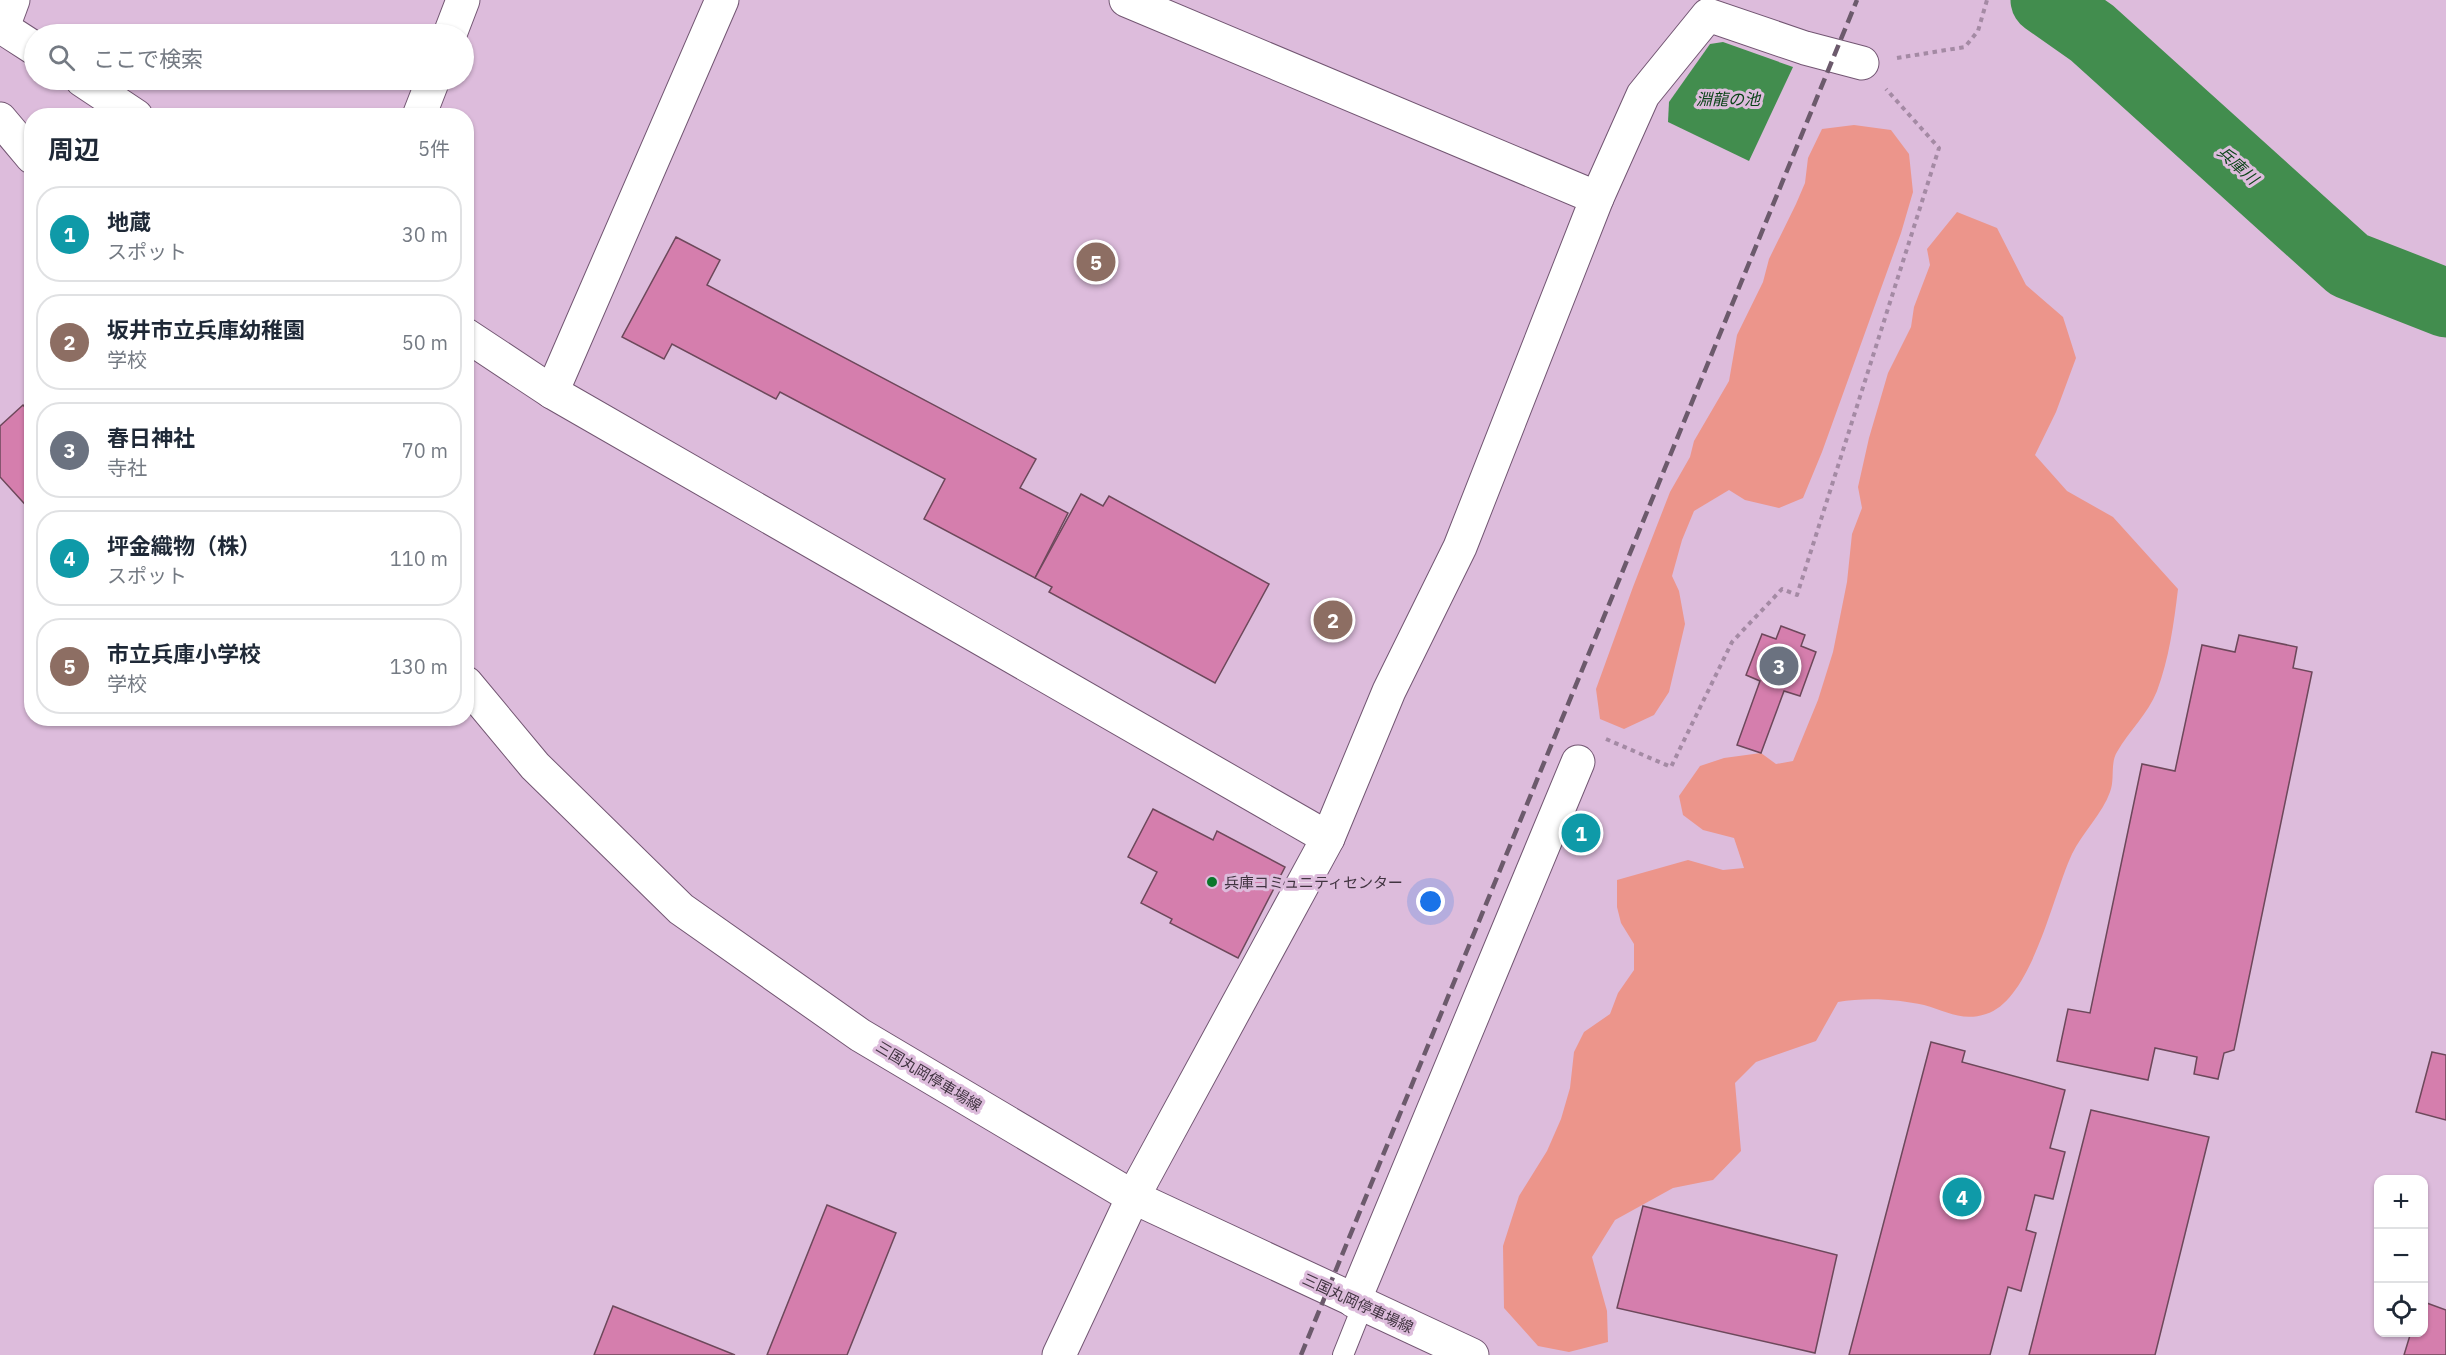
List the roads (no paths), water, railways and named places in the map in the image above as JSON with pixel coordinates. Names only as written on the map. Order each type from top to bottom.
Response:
[{"type":"street","points":[[454,24],[463,0]]},
{"type":"street","points":[[552,392],[722,0]]},
{"type":"street","points":[[1126,0],[1597,198]]},
{"type":"street","points":[[1059,1355],[1133,1197],[1328,838],[1389,691],[1460,547],[1597,198],[1643,95],[1708,15],[1805,48],[1862,63]]},
{"type":"street","points":[[5,18],[24,38]]},
{"type":"street","points":[[97,90],[124,108]]},
{"type":"street","points":[[422,108],[429,90]]},
{"type":"street","points":[[0,119],[24,148]]},
{"type":"street","points":[[474,340],[552,392],[1328,838]]},
{"type":"street","name":"三国丸岡停車場線","points":[[474,692],[536,766],[681,909],[860,1035],[1133,1197],[1472,1355]]},
{"type":"street","points":[[1359,1303],[1578,762]]},
{"type":"lane","points":[[1343,1355],[1359,1303]]},
{"type":"water","name":"淵龍の池","points":[[1723,42],[1793,67],[1749,161],[1668,122],[1669,102],[1710,44]]},
{"type":"waterway","name":"兵庫川","points":[[2045,0],[2092,33],[2349,265],[2446,303]]},
{"type":"railway","points":[[1301,1355],[1857,0]]},
{"type":"place","name":"市立兵庫小学校","points":[[1096,262]]},
{"type":"place","name":"坂井市立兵庫幼稚園","points":[[1333,620]]},
{"type":"place","name":"春日神社","points":[[1779,666]]},
{"type":"place","name":"地蔵","points":[[1581,833]]},
{"type":"place","name":"兵庫コミュニティセンター","points":[[1212,882]]},
{"type":"place","name":"坪金織物（株）","points":[[1962,1197]]}]
